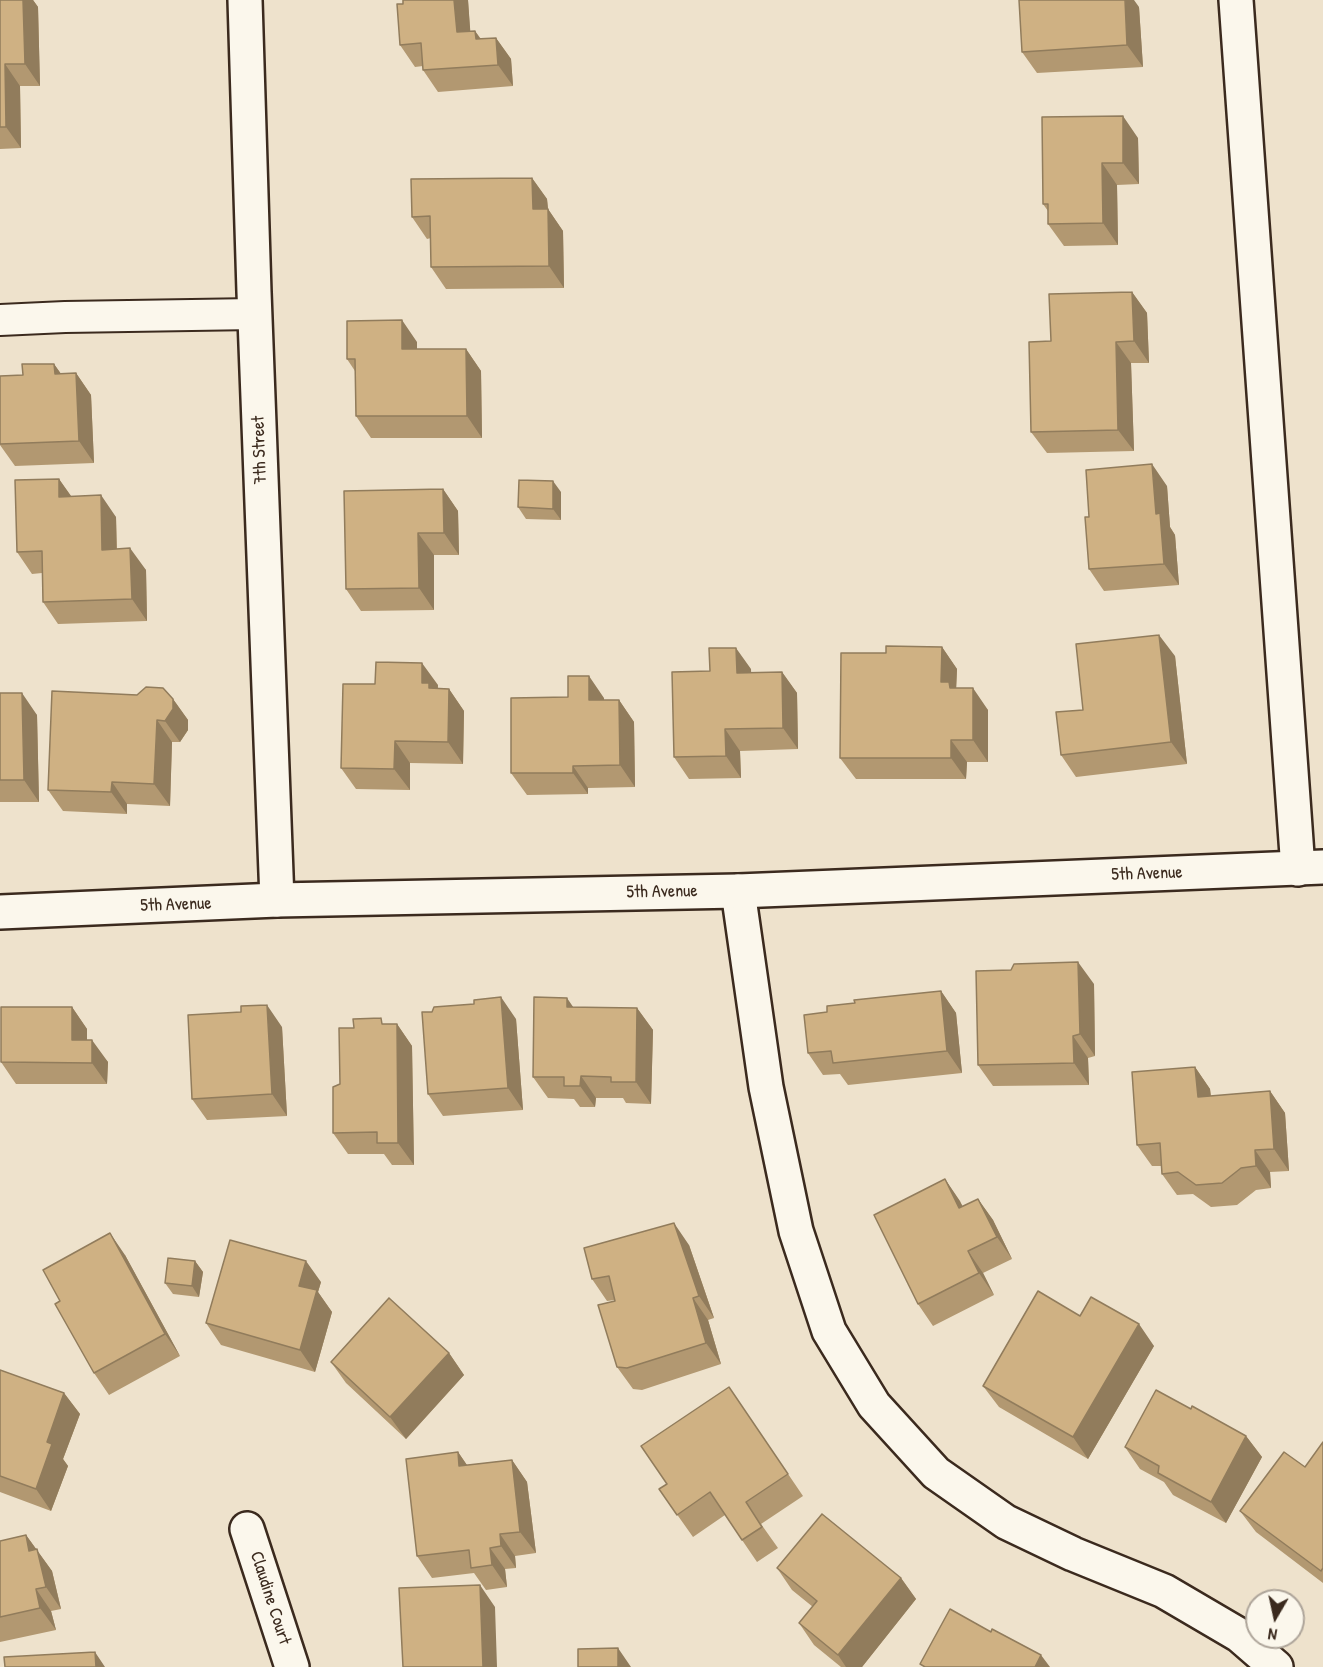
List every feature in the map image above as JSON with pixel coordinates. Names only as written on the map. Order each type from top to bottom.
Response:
[{"type":"street","name":"7th Street","points":[[245,0],[278,900]]},
{"type":"street","points":[[1236,0],[1310,868]]},
{"type":"street","name":"5th Avenue","points":[[0,912],[278,900],[738,891],[1310,868]]},
{"type":"street","points":[[738,891],[766,1087],[795,1231],[829,1331],[874,1405],[936,1473],[1006,1522],[1074,1554],[1164,1591],[1239,1635],[1276,1667]]},
{"type":"street","name":"Claudine Court","points":[[247,1528],[292,1667]]},
{"type":"lane","points":[[0,320],[255,314]]},
{"type":"building","points":[[0,0],[23,0],[25,64],[5,64],[6,127],[0,127]]},
{"type":"building","points":[[403,0],[454,0],[457,32],[475,31],[476,39],[496,38],[498,65],[423,70],[421,43],[400,45],[397,4],[403,4]]},
{"type":"building","points":[[1019,0],[1125,0],[1127,45],[1022,52]]},
{"type":"building","points":[[1123,116],[1123,163],[1102,163],[1103,223],[1048,224],[1048,204],[1043,204],[1042,117]]},
{"type":"building","points":[[532,178],[533,209],[548,209],[549,266],[431,267],[430,216],[412,217],[411,179]]},
{"type":"building","points":[[1132,292],[1134,341],[1116,342],[1118,430],[1031,432],[1029,342],[1051,341],[1049,294]]},
{"type":"building","points":[[402,320],[402,349],[466,349],[467,416],[356,416],[355,359],[347,359],[347,321]]},
{"type":"building","points":[[22,364],[54,364],[55,374],[76,373],[79,441],[0,444],[0,376],[23,375]]},
{"type":"building","points":[[1152,464],[1156,514],[1160,513],[1164,564],[1089,569],[1085,517],[1089,517],[1086,470]]},
{"type":"building","points":[[59,479],[59,497],[101,495],[102,550],[130,548],[132,599],[43,602],[42,551],[17,552],[15,480]]},
{"type":"building","points":[[519,480],[553,481],[553,509],[518,507]]},
{"type":"building","points":[[443,489],[444,533],[418,533],[419,588],[346,589],[344,491]]},
{"type":"building","points":[[1159,635],[1171,742],[1061,755],[1056,712],[1083,710],[1076,644]]},
{"type":"building","points":[[886,646],[942,647],[941,682],[949,682],[950,688],[973,688],[973,740],[951,740],[951,758],[840,758],[841,653],[886,653]]},
{"type":"building","points":[[709,648],[736,648],[737,673],[782,672],[783,728],[725,729],[726,756],[674,757],[672,672],[710,671]]},
{"type":"building","points":[[376,662],[422,663],[422,683],[429,683],[429,688],[449,689],[448,742],[395,741],[394,769],[341,768],[343,684],[375,684]]},
{"type":"building","points":[[568,676],[589,676],[589,700],[619,700],[620,765],[573,766],[573,773],[511,773],[511,698],[568,697]]},
{"type":"building","points":[[146,687],[163,688],[173,699],[173,709],[165,721],[157,720],[154,784],[112,782],[111,792],[48,790],[52,691],[137,695]]},
{"type":"building","points":[[0,693],[22,693],[24,780],[0,780]]},
{"type":"building","points":[[1078,962],[1080,1034],[1073,1036],[1074,1063],[978,1065],[976,971],[1011,970],[1014,964]]},
{"type":"building","points":[[941,991],[947,1051],[833,1063],[831,1051],[808,1053],[804,1015],[827,1012],[827,1006],[855,1003],[854,1000]]},
{"type":"building","points":[[501,997],[508,1088],[428,1094],[422,1012],[432,1012],[434,1007],[474,1004],[474,1000]]},
{"type":"building","points":[[534,997],[567,998],[567,1007],[637,1008],[636,1082],[611,1082],[611,1077],[581,1076],[580,1086],[564,1086],[564,1077],[533,1077]]},
{"type":"building","points":[[267,1005],[272,1094],[192,1099],[188,1015],[241,1012],[241,1006]]},
{"type":"building","points":[[1,1007],[72,1007],[72,1040],[92,1040],[92,1063],[1,1062]]},
{"type":"building","points":[[381,1018],[382,1024],[397,1024],[398,1143],[377,1143],[377,1132],[333,1133],[333,1087],[340,1084],[339,1028],[354,1028],[353,1019]]},
{"type":"building","points":[[1195,1067],[1198,1097],[1270,1091],[1274,1149],[1255,1150],[1256,1166],[1241,1168],[1222,1183],[1196,1185],[1178,1172],[1162,1174],[1160,1143],[1137,1145],[1132,1072]]},
{"type":"building","points":[[945,1179],[959,1208],[978,1199],[997,1237],[968,1251],[979,1273],[918,1304],[874,1215]]},
{"type":"building","points":[[674,1223],[699,1296],[693,1298],[706,1343],[627,1368],[617,1367],[598,1305],[615,1301],[609,1276],[592,1279],[584,1248]]},
{"type":"building","points":[[110,1233],[165,1334],[94,1373],[55,1304],[60,1301],[43,1270]]},
{"type":"building","points":[[230,1240],[306,1261],[299,1286],[317,1290],[300,1350],[206,1323]]},
{"type":"building","points":[[168,1258],[195,1261],[192,1286],[165,1283]]},
{"type":"building","points":[[1038,1291],[1080,1316],[1091,1297],[1139,1324],[1073,1437],[983,1386]]},
{"type":"building","points":[[389,1298],[449,1353],[390,1417],[331,1362]]},
{"type":"building","points":[[0,1370],[64,1393],[47,1442],[52,1444],[36,1489],[0,1476]]},
{"type":"building","points":[[729,1387],[788,1474],[746,1502],[762,1527],[742,1540],[710,1492],[677,1515],[659,1489],[667,1484],[641,1446]]},
{"type":"building","points":[[1156,1390],[1191,1409],[1192,1406],[1246,1436],[1211,1502],[1158,1473],[1159,1466],[1125,1447]]},
{"type":"building","points":[[1323,1442],[1323,1568],[1321,1571],[1240,1511],[1284,1452],[1305,1467]]},
{"type":"building","points":[[458,1452],[459,1466],[512,1460],[520,1532],[500,1534],[501,1546],[490,1548],[492,1565],[471,1568],[469,1550],[417,1556],[406,1459]]},
{"type":"building","points":[[822,1514],[901,1578],[838,1655],[799,1623],[817,1601],[777,1568]]},
{"type":"building","points":[[26,1535],[29,1551],[37,1549],[46,1587],[36,1589],[40,1608],[0,1617],[0,1541]]},
{"type":"building","points":[[480,1585],[483,1667],[403,1667],[399,1588]]},
{"type":"building","points":[[950,1609],[991,1632],[992,1629],[1041,1655],[1035,1667],[925,1667],[920,1664]]},
{"type":"building","points":[[618,1648],[618,1667],[578,1667],[578,1649]]},
{"type":"building","points":[[95,1652],[96,1667],[5,1667],[4,1657]]}]
